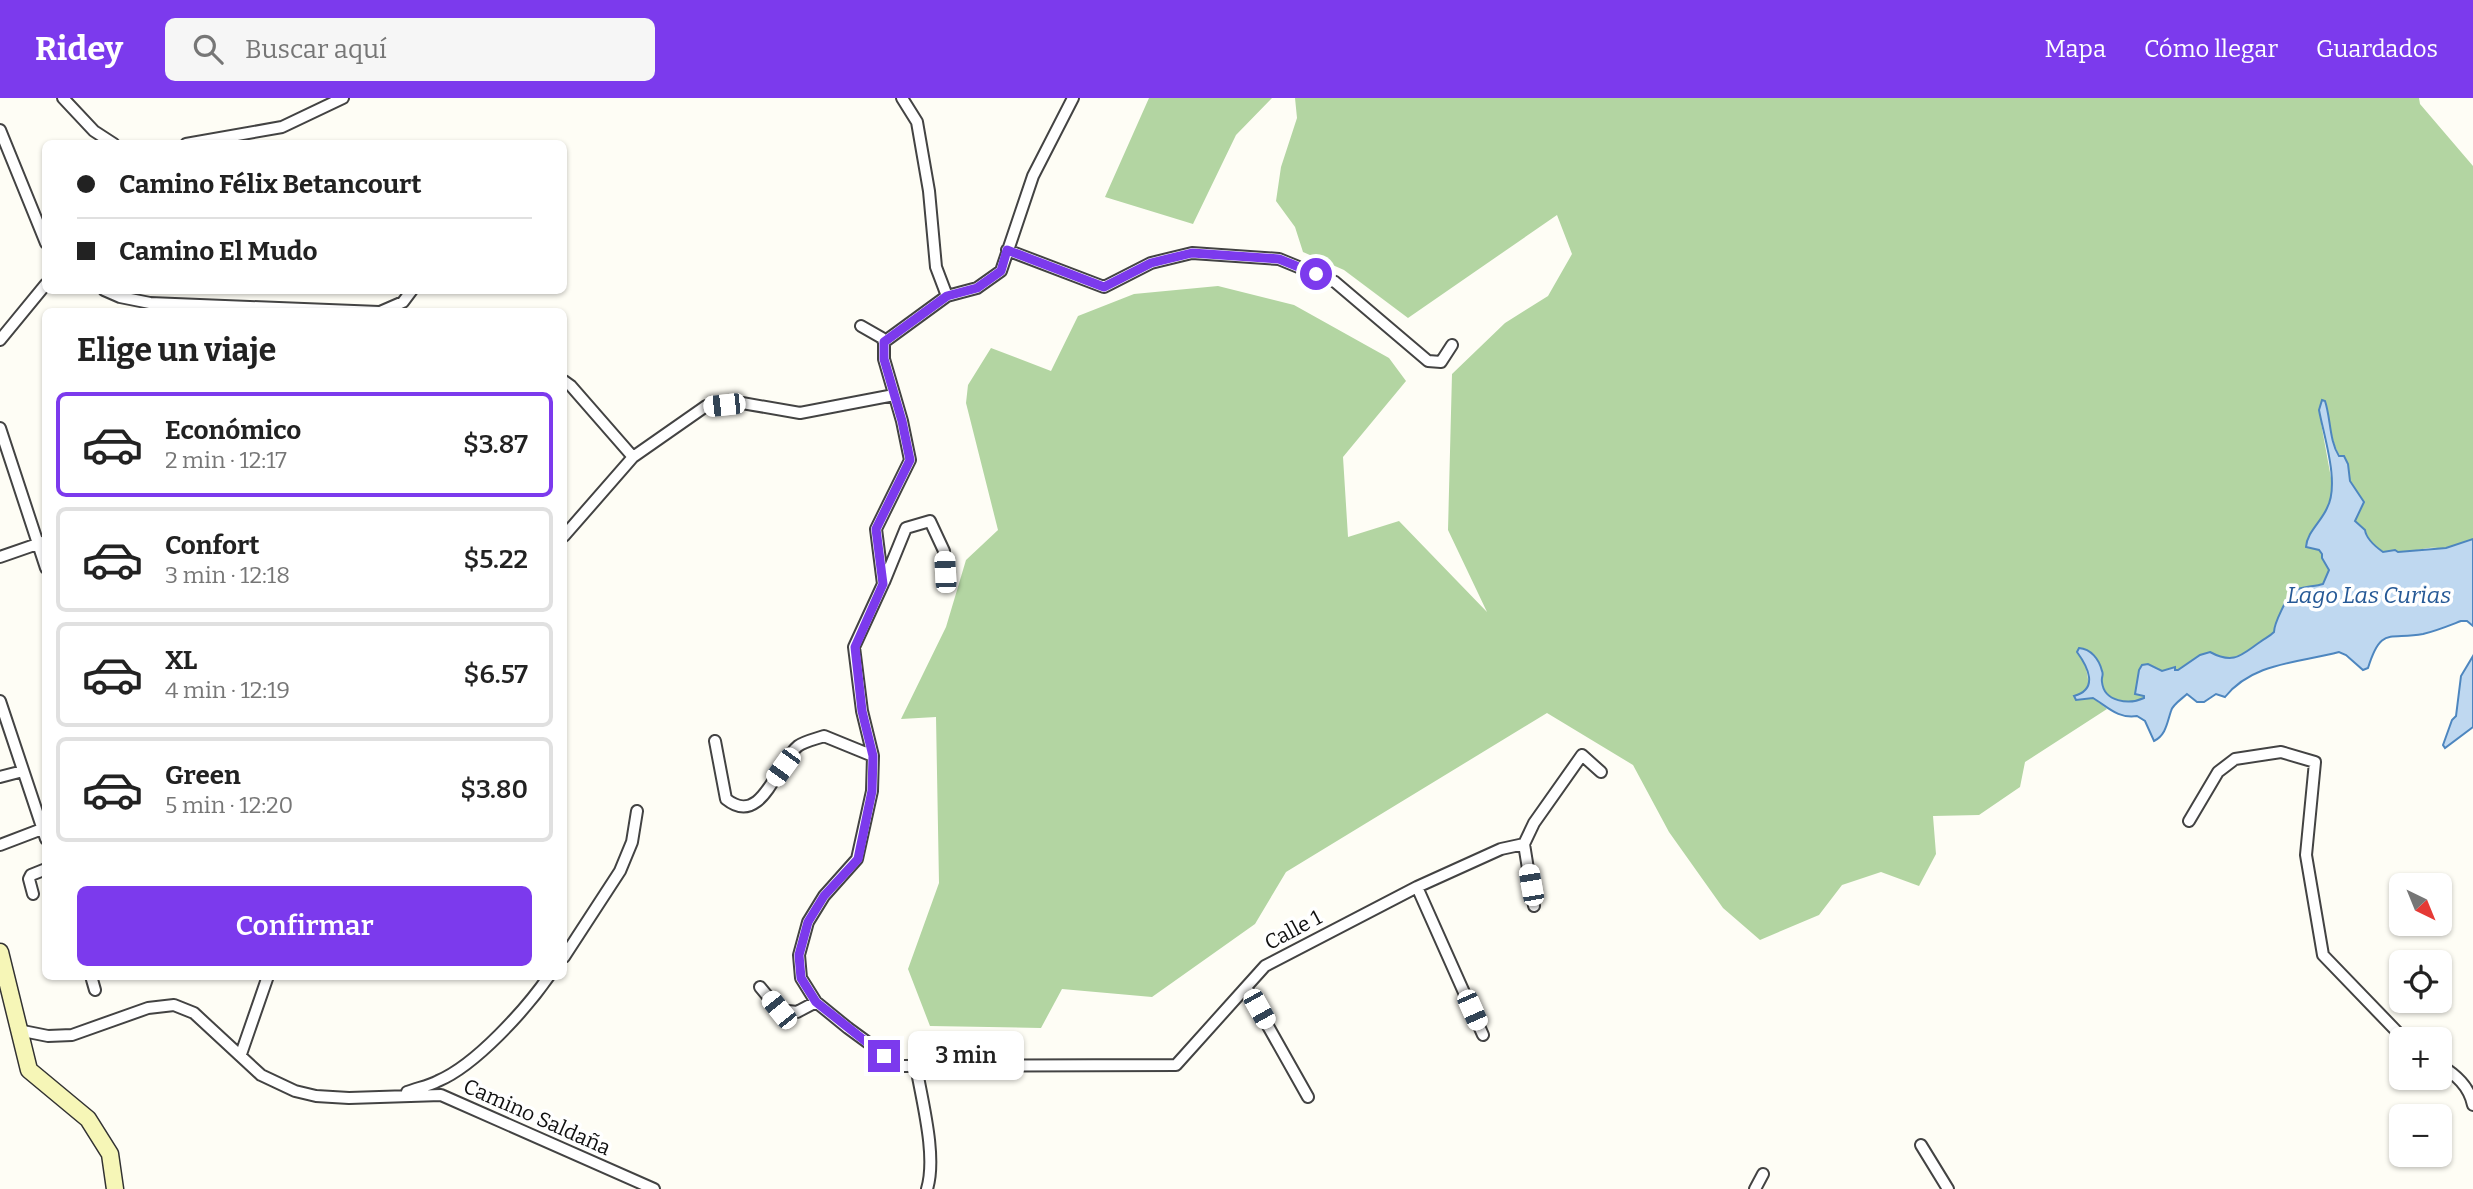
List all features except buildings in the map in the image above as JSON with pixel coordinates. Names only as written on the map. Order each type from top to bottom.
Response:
[{"type":"street","points":[[63,98],[94,131],[108,140]]},
{"type":"street","points":[[209,140],[282,127],[343,98]]},
{"type":"street","points":[[902,98],[917,121],[929,191],[936,267],[947,296]]},
{"type":"street","points":[[884,342],[947,296],[977,288],[1001,271],[1033,176],[1073,98]]},
{"type":"street","points":[[0,130],[42,233]]},
{"type":"street","points":[[1007,250],[1104,287],[1151,263],[1192,253],[1279,259],[1335,282],[1428,362],[1441,362],[1452,345]]},
{"type":"street","points":[[0,340],[42,289]]},
{"type":"street","points":[[113,294],[150,303],[277,308]]},
{"type":"street","points":[[389,308],[403,302],[409,294]]},
{"type":"street","points":[[862,326],[884,342],[884,359],[910,460],[876,529],[883,584]]},
{"type":"street","points":[[567,383],[632,457]]},
{"type":"street","points":[[567,533],[632,457],[706,407],[742,403],[800,412],[894,395]]},
{"type":"street","points":[[0,428],[41,542],[0,557]]},
{"type":"street","points":[[761,987],[779,1010],[797,1012],[816,1002],[801,978],[799,955],[808,922],[824,896],[858,859],[872,791],[873,756],[862,711],[855,647],[906,528],[930,522],[944,551],[945,572]]},
{"type":"street","points":[[0,701],[42,828]]},
{"type":"street","points":[[715,741],[726,799],[735,807],[747,807],[761,798],[798,746],[824,736],[873,756]]},
{"type":"street","points":[[2189,821],[2218,772],[2235,758],[2281,752],[2315,762],[2306,855],[2323,955],[2392,1027]]},
{"type":"street","points":[[1534,906],[1524,844],[1534,823],[1582,755],[1601,772]]},
{"type":"street","points":[[0,778],[23,771]]},
{"type":"street","points":[[567,952],[620,871],[632,842],[637,811]]},
{"type":"street","points":[[0,845],[42,834]]},
{"type":"street","name":"Calle 1","points":[[816,1002],[900,1066],[1176,1065],[1265,966],[1417,887],[1501,849],[1524,844]]},
{"type":"street","points":[[33,894],[29,879],[31,875],[42,871]]},
{"type":"street","points":[[1417,887],[1483,1035]]},
{"type":"street","points":[[0,952],[29,1070],[88,1119],[110,1154],[115,1189]]},
{"type":"street","points":[[92,980],[95,990]]},
{"type":"street","points":[[240,1054],[267,980]]},
{"type":"street","points":[[394,1096],[440,1081],[478,1055],[547,980]]},
{"type":"street","points":[[1247,987],[1308,1097]]},
{"type":"street","name":"Camino Saldaña","points":[[18,1030],[48,1036],[72,1035],[148,1008],[174,1005],[194,1013],[261,1075],[295,1091],[316,1096],[349,1098],[441,1095],[653,1189]]},
{"type":"street","points":[[916,1066],[927,1123],[931,1177],[927,1189]]},
{"type":"street","points":[[2452,1072],[2471,1095],[2473,1105]]},
{"type":"street","points":[[1921,1146],[1948,1189]]},
{"type":"street","points":[[1755,1189],[1763,1174]]},
{"type":"green space","points":[[1149,98],[1272,98],[1236,135],[1193,224],[1105,197]]},
{"type":"green space","points":[[1295,98],[2419,98],[2420,104],[2473,166],[2473,539],[2446,548],[2429,548],[2398,554],[2385,553],[2376,547],[2355,521],[2359,509],[2359,495],[2351,481],[2348,464],[2334,443],[2325,401],[2321,423],[2333,489],[2327,509],[2310,534],[2307,547],[2319,550],[2329,570],[2323,584],[2294,591],[2281,610],[2274,632],[2250,652],[2228,659],[2215,655],[2200,655],[2178,670],[2174,667],[2161,671],[2156,667],[2139,670],[2135,694],[2144,696],[2144,699],[2124,701],[2112,697],[2104,688],[2102,670],[2094,655],[2085,661],[2089,685],[2085,691],[2074,696],[2076,700],[2093,698],[2107,709],[2025,762],[2020,787],[1979,815],[1933,816],[1936,854],[1919,886],[1881,872],[1842,885],[1819,915],[1760,940],[1723,908],[1669,832],[1633,765],[1547,713],[1286,872],[1255,924],[1152,997],[1062,989],[1041,1028],[930,1026],[908,969],[939,883],[936,717],[901,719],[946,627],[966,560],[998,530],[966,403],[968,385],[991,348],[1051,371],[1078,316],[1134,294],[1218,286],[1294,305],[1389,358],[1406,381],[1343,457],[1348,537],[1399,521],[1487,612],[1448,530],[1452,374],[1505,323],[1548,296],[1572,254],[1557,215],[1408,318],[1344,270],[1303,252],[1295,227],[1276,201],[1281,167],[1297,118]]},
{"type":"water","name":"Lago Las Curias","points":[[2322,400],[2327,408],[2336,450],[2339,456],[2344,456],[2350,481],[2364,502],[2355,521],[2365,530],[2374,545],[2383,552],[2398,552],[2446,548],[2473,539],[2473,626],[2467,621],[2461,621],[2423,634],[2394,636],[2382,640],[2368,668],[2363,670],[2339,652],[2263,670],[2236,685],[2225,697],[2216,694],[2204,702],[2197,702],[2187,694],[2173,706],[2164,732],[2154,741],[2145,721],[2137,716],[2119,714],[2093,698],[2076,700],[2074,696],[2082,693],[2089,683],[2085,664],[2077,652],[2079,648],[2087,650],[2097,659],[2103,672],[2102,680],[2107,694],[2118,700],[2138,700],[2144,698],[2135,694],[2142,665],[2148,664],[2162,671],[2175,667],[2175,670],[2178,670],[2200,655],[2210,652],[2225,658],[2237,657],[2274,632],[2281,610],[2294,591],[2323,584],[2329,570],[2322,554],[2319,550],[2306,547],[2331,498],[2332,474],[2319,410]]},
{"type":"water","name":"Lago Las Curias","points":[[2473,656],[2473,727],[2445,748],[2443,745],[2456,716],[2461,676]]},
{"type":"route","points":[[884,1056],[816,1002],[801,978],[799,955],[808,922],[824,896],[858,859],[872,791],[873,756],[862,711],[855,647],[883,584],[876,529],[910,460],[884,359],[884,342],[947,296],[977,288],[1001,271],[1007,250],[1104,287],[1151,263],[1192,253],[1279,259],[1316,274]]}]
